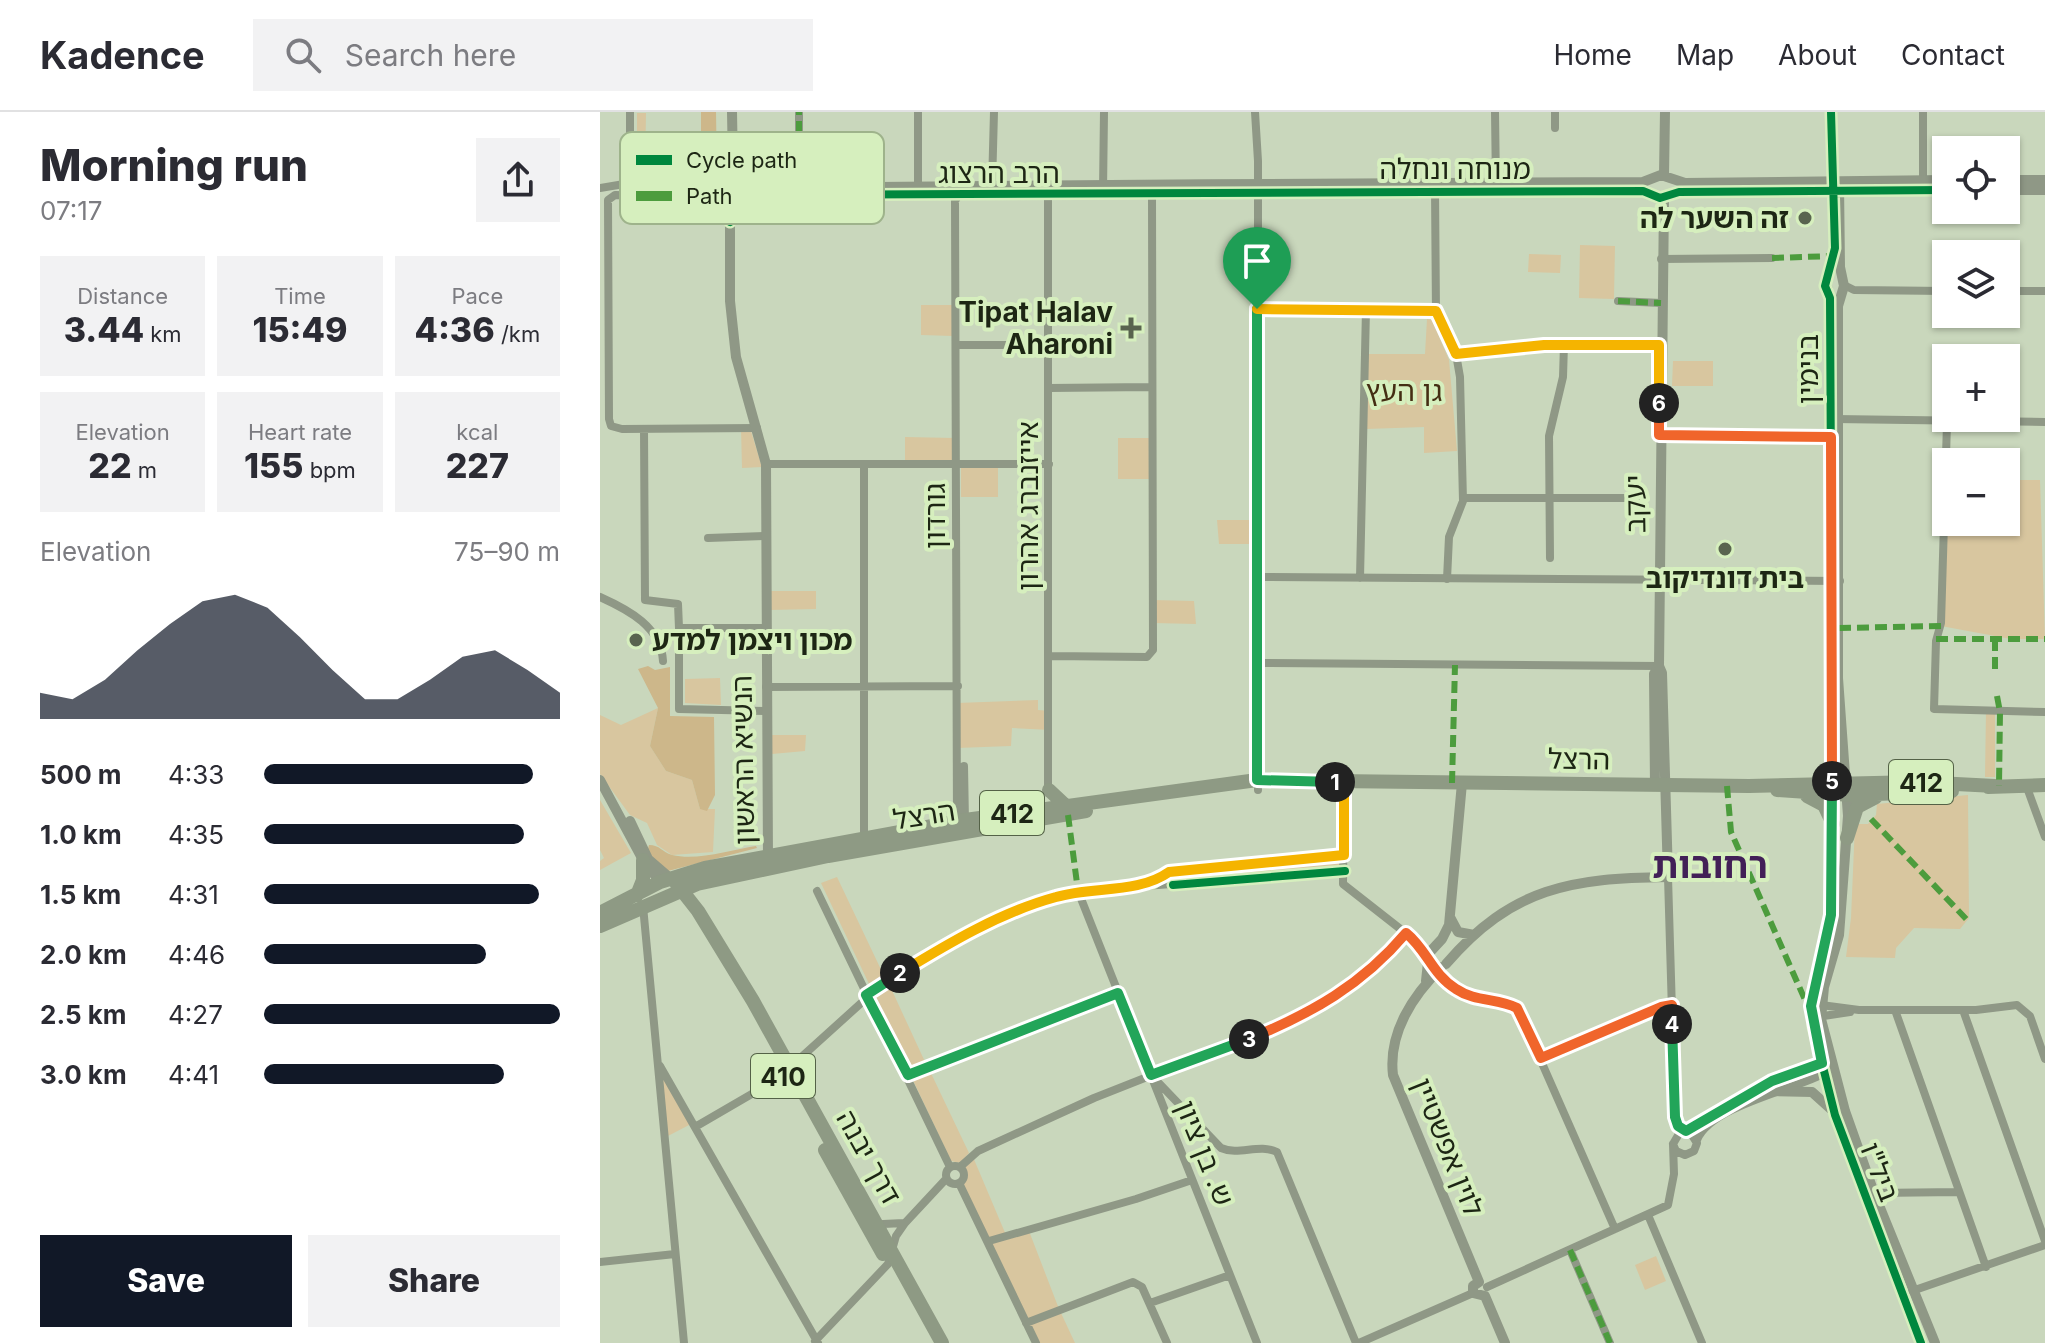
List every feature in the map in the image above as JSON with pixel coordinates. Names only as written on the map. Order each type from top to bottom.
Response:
[{"type":"main road","name":"הרצל","points":[[671,885],[697,884],[767,863],[961,828],[1047,808],[1257,785],[1344,782],[1749,786],[1893,794],[2045,785]]},
{"type":"main road","name":"הרצל","points":[[1749,786],[1803,794],[1840,789],[1979,783],[1995,786]]},
{"type":"main road","name":"הרצל","points":[[600,926],[640,900],[671,885],[864,840],[1037,822],[1257,785]]},
{"type":"main road","points":[[1049,790],[1065,805]]},
{"type":"main road","points":[[1803,794],[1824,805],[1833,824]]},
{"type":"main road","points":[[1847,838],[1854,812],[1860,803],[1893,794]]},
{"type":"main road","points":[[640,900],[643,860]]},
{"type":"main road","points":[[697,884],[698,911]]},
{"type":"main road","name":"דרך יבנה","points":[[671,885],[698,911],[935,1343]]},
{"type":"main road","name":"דרך יבנה","points":[[671,885],[882,1232],[890,1257],[942,1343]]},
{"type":"main road","name":"הרצל","points":[[600,913],[640,900]]},
{"type":"street","name":"הנשיא הראשון","points":[[732,112],[732,132]]},
{"type":"street","points":[[918,112],[919,191]]},
{"type":"street","points":[[989,190],[994,112]]},
{"type":"street","points":[[1103,190],[1104,112]]},
{"type":"street","points":[[1257,785],[1258,112]]},
{"type":"street","points":[[1495,112],[1496,186]]},
{"type":"street","points":[[1555,112],[1555,128]]},
{"type":"street","points":[[1662,195],[1665,112]]},
{"type":"street","points":[[1828,278],[1835,248],[1836,187],[1831,112]]},
{"type":"street","points":[[1923,112],[1923,180]]},
{"type":"street","points":[[1662,177],[1662,195]]},
{"type":"street","name":"מנוחה ונחלה","points":[[1260,187],[1496,186],[1662,177],[1685,183],[1932,190]]},
{"type":"street","name":"מנוחה ונחלה","points":[[1496,186],[1662,195],[1932,180]]},
{"type":"street","points":[[2020,180],[2045,180]]},
{"type":"street","points":[[1434,186],[1436,311],[1456,354],[1463,498],[1449,537],[1447,579]]},
{"type":"street","points":[[955,195],[967,187]]},
{"type":"street","name":"הרב הרצוג","points":[[884,192],[967,187],[1048,191],[1260,187]]},
{"type":"street","name":"בנימין","points":[[1836,187],[1843,285],[1838,306],[1835,419],[1831,437],[1840,789]]},
{"type":"street","points":[[600,188],[620,188]]},
{"type":"street","name":"הרב הרצוג","points":[[884,190],[955,195],[989,190]]},
{"type":"street","points":[[2020,190],[2045,190]]},
{"type":"street","name":"אייזנברג אהרון","points":[[1037,822],[1047,808],[1049,790],[1048,191]]},
{"type":"street","points":[[1050,656],[1150,656],[1153,600],[1150,191]]},
{"type":"street","points":[[620,195],[615,195],[607,203],[609,414],[613,428],[757,428]]},
{"type":"street","name":"גורדון","points":[[955,195],[958,686],[965,766],[961,828]]},
{"type":"street","name":"יעקב","points":[[1662,195],[1659,345],[1659,666],[1662,673],[1659,786],[1668,877]]},
{"type":"street","name":"הנשיא הראשון","points":[[730,224],[731,314],[739,368],[766,464],[767,863]]},
{"type":"street","points":[[1661,259],[1772,258]]},
{"type":"street","points":[[1828,278],[1837,275],[1843,285],[1854,290],[1932,291]]},
{"type":"street","name":"בנימין","points":[[1828,278],[1835,419],[1840,447],[1836,581]]},
{"type":"street","points":[[1828,291],[1833,294],[1843,285]]},
{"type":"street","points":[[2020,291],[2045,291]]},
{"type":"street","points":[[1618,301],[1661,303]]},
{"type":"street","points":[[1257,309],[1436,311]]},
{"type":"street","points":[[1360,578],[1366,309]]},
{"type":"street","points":[[1456,354],[1564,344],[1659,345]]},
{"type":"street","points":[[1550,558],[1549,436],[1563,377],[1564,344]]},
{"type":"street","points":[[957,345],[1049,345]]},
{"type":"street","points":[[1049,388],[1151,387]]},
{"type":"street","points":[[1835,419],[1932,422]]},
{"type":"street","points":[[2020,422],[2045,422]]},
{"type":"street","points":[[644,429],[645,600],[678,604],[678,708],[683,711],[767,711]]},
{"type":"street","points":[[1947,432],[1941,626],[1936,641],[1934,709],[2045,712]]},
{"type":"street","points":[[1659,435],[1831,437],[1840,447]]},
{"type":"street","points":[[766,464],[1049,464]]},
{"type":"street","points":[[864,464],[864,840]]},
{"type":"street","points":[[1463,498],[1641,498]]},
{"type":"street","points":[[708,538],[766,536]]},
{"type":"street","points":[[1257,577],[1836,581]]},
{"type":"street","points":[[600,597],[654,632],[662,645],[663,661]]},
{"type":"street","points":[[679,628],[766,628]]},
{"type":"street","points":[[1256,663],[1659,666]]},
{"type":"street","points":[[766,687],[958,686]]},
{"type":"street","points":[[600,780],[643,860],[671,885]]},
{"type":"street","points":[[1344,782],[1343,884],[1417,942],[1435,965],[1470,996],[1517,1008],[1615,1229]]},
{"type":"street","points":[[1435,965],[1436,945],[1446,933],[1450,915],[1462,783]]},
{"type":"street","points":[[2026,785],[2045,837]]},
{"type":"street","points":[[1816,1016],[1831,915],[1833,824],[1840,789]]},
{"type":"street","points":[[1816,1016],[1838,941],[1847,838],[1840,789]]},
{"type":"street","points":[[618,809],[629,819],[648,859],[671,885]]},
{"type":"street","points":[[1153,883],[1169,872],[1344,855]]},
{"type":"street","points":[[695,1127],[785,1070],[866,995],[991,923],[1078,891],[1345,871]]},
{"type":"street","points":[[1435,965],[1502,914],[1560,886],[1588,879],[1668,877],[1675,1112],[1678,1126],[1697,1141]]},
{"type":"street","points":[[658,1062],[816,1342],[890,1257],[905,1223],[946,1179],[950,1167],[817,891]]},
{"type":"street","name":"ש. בן ציון","points":[[1078,891],[1257,1343]]},
{"type":"street","points":[[640,900],[684,1343]]},
{"type":"street","points":[[1450,915],[1458,932],[1474,935]]},
{"type":"street","points":[[950,1167],[960,1167],[978,1151],[1151,1075],[1281,1025],[1365,977],[1406,933]]},
{"type":"street","points":[[1417,942],[1436,945],[1448,951],[1435,965]]},
{"type":"street","name":"לוין אפשטיין","points":[[1435,965],[1398,1030],[1392,1052],[1393,1075],[1505,1343]]},
{"type":"street","points":[[908,1075],[1118,993]]},
{"type":"street","points":[[1821,1005],[1859,1010],[1963,1010],[2010,1004],[2027,1012],[2045,1059]]},
{"type":"street","points":[[1541,1058],[1649,1010],[1672,1005]]},
{"type":"street","points":[[1816,1016],[1859,1010]]},
{"type":"street","points":[[1895,1010],[1986,1267]]},
{"type":"street","points":[[1912,1291],[1986,1267],[2045,1243],[1963,1010]]},
{"type":"street","name":"ביל\"ו","points":[[1816,1016],[1835,1115],[1921,1343]]},
{"type":"street","points":[[1151,1075],[1221,1148],[1231,1151],[1267,1148],[1277,1152],[1358,1343],[1670,1203],[1674,1174],[1673,1144],[1677,1134],[1772,1081],[1826,1068]]},
{"type":"street","points":[[1674,1174],[1680,1160],[1694,1151],[1697,1141],[1711,1125],[1771,1091],[1826,1068]]},
{"type":"street","name":"ביל\"ו","points":[[1826,1068],[1935,1343]]},
{"type":"street","points":[[1771,1091],[1794,1089],[1816,1094],[1835,1115]]},
{"type":"street","points":[[1673,1144],[1678,1153],[1688,1155]]},
{"type":"street","points":[[946,1179],[953,1184],[959,1183],[964,1176],[960,1167]]},
{"type":"street","points":[[989,1241],[1192,1180]]},
{"type":"street","points":[[959,1183],[1036,1343]]},
{"type":"street","points":[[1874,1193],[1959,1192]]},
{"type":"street","points":[[1648,1215],[1702,1343]]},
{"type":"street","points":[[882,1232],[883,1224],[905,1223]]},
{"type":"street","points":[[1570,1250],[1610,1343]]},
{"type":"street","points":[[600,1262],[675,1254]]},
{"type":"street","points":[[1150,1303],[1230,1275]]},
{"type":"street","points":[[1026,1323],[1133,1282],[1142,1287],[1167,1343]]},
{"type":"green space","points":[[637,113],[646,113],[646,132],[637,132]]},
{"type":"green space","points":[[1580,245],[1615,246],[1614,299],[1579,298]]},
{"type":"green space","points":[[1529,254],[1561,255],[1560,273],[1528,272]]},
{"type":"green space","points":[[921,305],[953,305],[953,336],[921,335]]},
{"type":"green space","name":"גן העץ","points":[[1427,319],[1432,320],[1449,360],[1457,451],[1424,453],[1424,427],[1366,429],[1368,354],[1425,354]]},
{"type":"green space","points":[[1673,361],[1713,361],[1713,386],[1672,386]]},
{"type":"green space","points":[[741,428],[750,428],[762,467],[742,468]]},
{"type":"green space","points":[[905,437],[955,438],[955,461],[905,461]]},
{"type":"green space","points":[[1118,438],[1150,438],[1150,479],[1118,479]]},
{"type":"green space","points":[[961,465],[998,466],[998,497],[961,497]]},
{"type":"green space","points":[[2020,480],[2040,480],[2045,639],[2011,639],[1941,626],[1945,536],[2020,536]]},
{"type":"green space","points":[[1217,520],[1257,520],[1257,544],[1219,544]]},
{"type":"green space","points":[[769,591],[816,591],[816,609],[769,610]]},
{"type":"green space","points":[[1153,600],[1194,601],[1196,624],[1153,623]]},
{"type":"green space","points":[[720,678],[721,705],[685,703],[685,679]]},
{"type":"green space","points":[[1038,700],[1038,710],[1050,711],[1050,730],[1012,728],[1011,746],[957,748],[957,703]]},
{"type":"green space","points":[[658,708],[650,746],[666,771],[692,780],[700,809],[715,809],[713,852],[672,855],[657,845],[647,823],[630,815],[600,774],[600,715],[621,725]]},
{"type":"green space","points":[[1986,711],[1995,711],[1995,777],[1985,777]]},
{"type":"green space","points":[[771,735],[806,735],[805,751],[772,754]]},
{"type":"green space","points":[[1968,795],[1969,918],[1960,929],[1914,928],[1896,948],[1895,958],[1846,957],[1855,824],[1868,824],[1876,815],[1877,804]]},
{"type":"green space","points":[[600,800],[631,853],[600,870],[600,861],[604,858],[600,850]]},
{"type":"green space","points":[[1344,857],[1344,869],[1171,885],[1170,873]]},
{"type":"green space","points":[[837,877],[885,978],[871,988],[821,883]]},
{"type":"green space","points":[[889,984],[926,1064],[909,1071],[874,993]]},
{"type":"green space","points":[[929,1069],[969,1153],[960,1163],[951,1161],[911,1076]]},
{"type":"green space","points":[[660,1070],[691,1124],[666,1137]]},
{"type":"green space","points":[[973,1157],[1006,1235],[1029,1231],[1059,1309],[1027,1322],[962,1185],[966,1178],[963,1167]]},
{"type":"green space","points":[[1656,1256],[1666,1281],[1645,1290],[1635,1265]]},
{"type":"green space","points":[[1061,1313],[1075,1343],[1037,1343],[1028,1325]]},
{"type":"shaded area","points":[[701,112],[716,112],[716,132],[701,132]]},
{"type":"shaded area","points":[[648,666],[655,670],[670,667],[670,716],[714,717],[715,795],[707,811],[700,809],[692,780],[666,771],[650,746],[658,708],[638,669]]},
{"type":"shaded area","points":[[649,845],[682,856],[757,848],[664,872],[647,852]]},
{"type":"marked path","points":[[799,112],[799,132]]},
{"type":"marked path","points":[[1772,258],[1835,256]]},
{"type":"marked path","points":[[1618,301],[1661,303]]},
{"type":"marked path","points":[[1839,628],[1941,626]]},
{"type":"marked path","points":[[1936,639],[2045,639]]},
{"type":"marked path","points":[[1995,639],[1995,675]]},
{"type":"marked path","points":[[1452,783],[1455,665]]},
{"type":"marked path","points":[[1997,696],[2000,712],[1999,786]]},
{"type":"marked path","points":[[1727,786],[1731,832],[1809,1009]]},
{"type":"marked path","points":[[1068,815],[1078,891]]},
{"type":"marked path","points":[[1871,819],[1970,923]]},
{"type":"marked path","points":[[1570,1250],[1610,1343]]},
{"type":"cycle path","points":[[1831,112],[1835,248],[1825,286],[1830,298],[1833,850],[1831,915],[1812,995],[1813,1027],[1835,1115],[1921,1343]]},
{"type":"cycle path","points":[[884,194],[1643,191],[1660,198],[1679,192],[1932,190]]},
{"type":"cycle path","points":[[1153,883],[1169,872],[1344,855]]},
{"type":"cycle path","points":[[1173,885],[1345,871]]},
{"type":"place","name":"זה השער לה","points":[[1805,218]]},
{"type":"place","name":"Tipat Halav Aharoni","points":[[1131,328]]},
{"type":"place","name":"בית דונדיקוב","points":[[1725,549]]},
{"type":"place","name":"מכון ויצמן למדע","points":[[636,640]]},
{"type":"district","name":"רחובות","points":[[1710,865]]},
{"type":"route","points":[[1257,309],[1436,311],[1456,354],[1544,345],[1659,345],[1659,435],[1831,437],[1831,915],[1812,995],[1811,1012],[1822,1063],[1772,1081],[1686,1131],[1678,1126],[1675,1117],[1672,1005],[1649,1010],[1541,1058],[1517,1008],[1489,1002],[1455,989],[1430,966],[1422,948],[1406,933],[1365,977],[1281,1025],[1151,1075],[1118,993],[908,1075],[866,995],[927,957],[991,923],[1052,898],[1078,891],[1153,883],[1169,872],[1344,855],[1344,782],[1257,780],[1257,309]]}]
